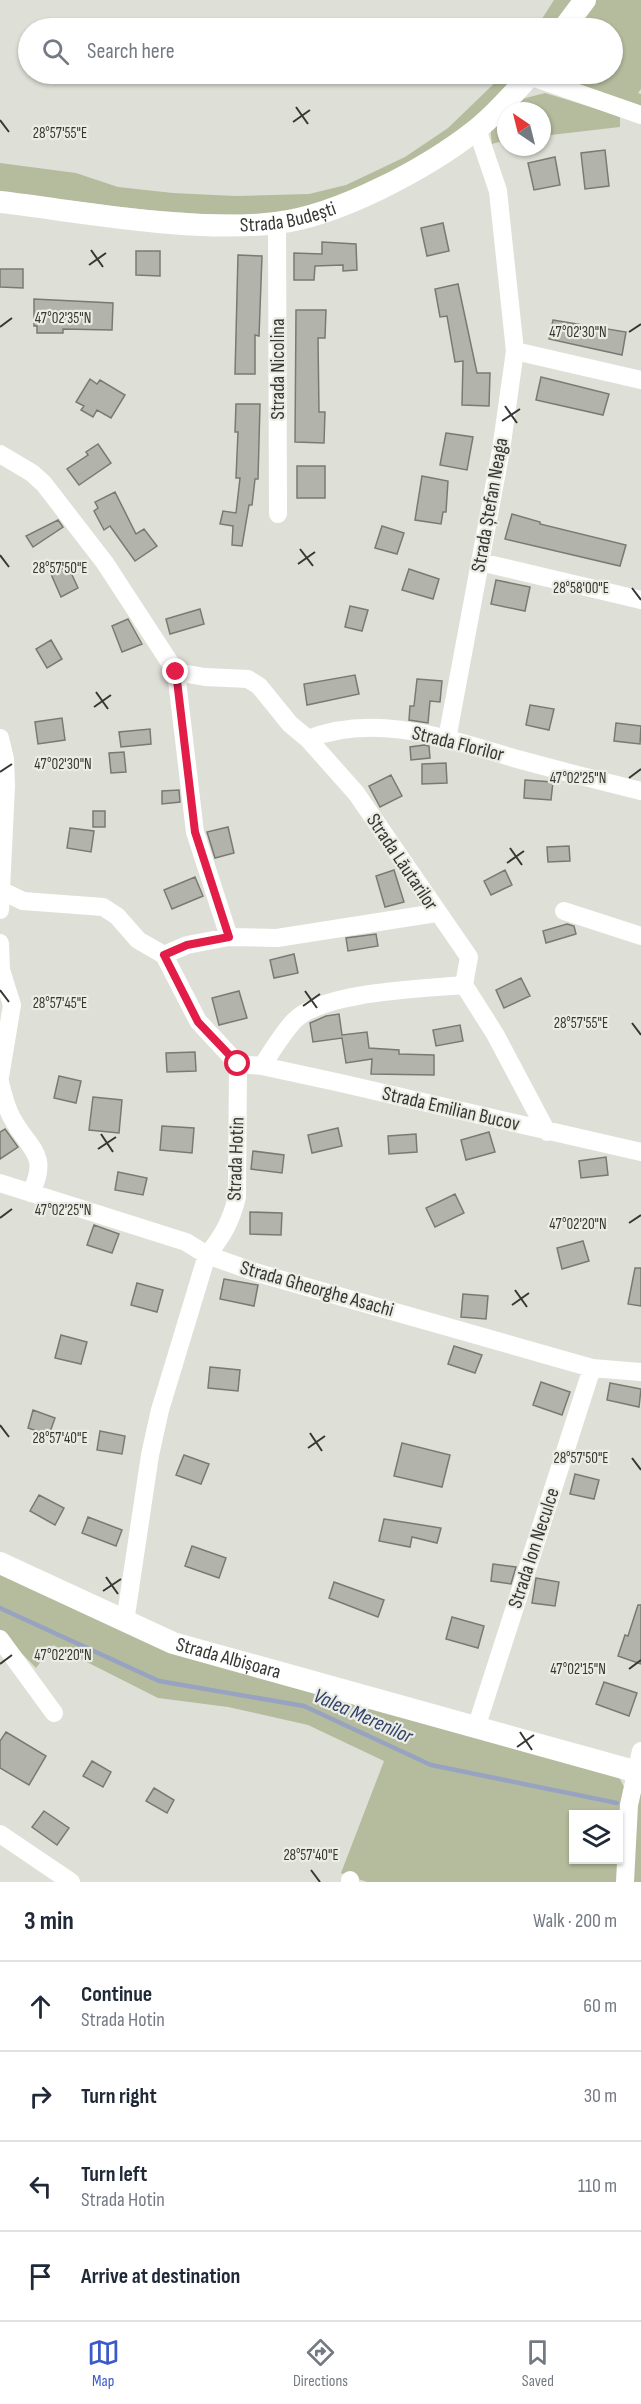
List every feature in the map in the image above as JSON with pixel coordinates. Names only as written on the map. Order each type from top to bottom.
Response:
[{"type":"street","points":[[572,18],[585,0]]},
{"type":"street","name":"Strada Budești","points":[[0,202],[185,224],[277,223],[314,214],[357,199],[414,170],[477,129],[521,84]]},
{"type":"street","points":[[555,84],[641,115]]},
{"type":"street","name":"Strada Ștefan Neaga","points":[[447,739],[501,450],[515,351],[498,191],[477,129]]},
{"type":"street","name":"Strada Nicolina","points":[[277,223],[278,514]]},
{"type":"street","points":[[515,351],[641,381]]},
{"type":"street","points":[[0,454],[32,473],[44,484],[105,563],[176,672],[195,832],[229,937]]},
{"type":"street","points":[[480,562],[641,600]]},
{"type":"street","name":"Strada Lăutarilor","points":[[176,672],[205,677],[248,679],[259,686],[290,724],[308,739],[356,793],[436,913],[469,957],[464,985]]},
{"type":"street","name":"Strada Florilor","points":[[308,739],[330,730],[364,727],[394,728],[447,739],[641,791]]},
{"type":"street","points":[[0,738],[5,759],[6,786],[1,901],[103,907],[117,916],[138,940],[164,955],[198,1022],[238,1064]]},
{"type":"street","points":[[564,911],[641,936]]},
{"type":"street","points":[[164,955],[187,945],[229,937],[277,938],[436,913]]},
{"type":"street","points":[[0,943],[2,970],[12,1005],[0,1077]]},
{"type":"street","points":[[262,1066],[295,1019],[316,1007],[393,991],[464,985],[495,1034],[547,1132]]},
{"type":"street","name":"Strada Emilian Bucov","points":[[238,1064],[262,1066],[641,1152]]},
{"type":"street","name":"Strada Hotin","points":[[125,1622],[150,1455],[160,1410],[207,1255],[224,1235],[232,1218],[237,1197],[238,1064]]},
{"type":"street","points":[[0,1083],[3,1100],[12,1120],[30,1142],[38,1161],[39,1175],[31,1193]]},
{"type":"street","name":"Strada Gheorghe Asachi","points":[[0,1183],[186,1242],[207,1255],[258,1273],[592,1368],[641,1372]]},
{"type":"street","name":"Strada Ion Neculce","points":[[476,1728],[592,1368]]},
{"type":"street","name":"Strada Albișoara","points":[[0,1563],[173,1643],[476,1728],[639,1765]]},
{"type":"street","points":[[0,1639],[54,1713]]},
{"type":"street","points":[[625,1882],[629,1805],[639,1765]]},
{"type":"street","points":[[0,1834],[71,1882]]},
{"type":"green space","points":[[554,0],[575,0],[562,18],[542,18]]},
{"type":"green space","points":[[593,0],[641,0],[641,89],[638,93],[641,94],[641,107],[575,84],[623,84],[623,18],[580,18]]},
{"type":"green space","points":[[494,84],[509,84],[456,135],[411,163],[358,190],[309,208],[289,212],[254,214],[182,213],[0,192],[0,163],[76,173],[118,187],[173,193],[235,196],[309,194],[346,185],[405,157],[448,128]]},
{"type":"green space","points":[[545,93],[620,116],[620,127],[551,135],[551,102],[516,102]]},
{"type":"green space","points":[[497,120],[497,143],[492,144],[490,127]]},
{"type":"green space","points":[[0,1569],[155,1643],[617,1773],[626,1791],[623,1825],[623,1810],[569,1810],[569,1864],[620,1864],[618,1882],[367,1882],[341,1873],[384,1761],[308,1725],[228,1707],[158,1698],[53,1645],[36,1668],[0,1631]]},
{"type":"green space","points":[[641,1790],[641,1882],[631,1882],[634,1817]]},
{"type":"building","points":[[605,150],[609,186],[585,189],[581,153]]},
{"type":"building","points":[[555,157],[560,185],[534,190],[528,163]]},
{"type":"building","points":[[443,223],[449,251],[427,256],[421,228]]},
{"type":"building","points":[[322,242],[356,244],[357,270],[343,271],[343,265],[315,266],[314,280],[294,280],[294,253],[322,254]]},
{"type":"building","points":[[136,251],[160,251],[160,276],[136,275]]},
{"type":"building","points":[[238,255],[262,256],[259,336],[255,335],[255,374],[235,374]]},
{"type":"building","points":[[0,269],[23,269],[23,288],[0,287]]},
{"type":"building","points":[[458,284],[477,373],[490,373],[489,406],[462,405],[463,361],[455,362],[447,316],[440,317],[435,289]]},
{"type":"building","points":[[34,299],[113,303],[112,330],[63,329],[63,333],[37,333],[37,326],[34,326]]},
{"type":"building","points":[[296,310],[326,310],[325,338],[318,338],[319,412],[325,412],[324,443],[295,442]]},
{"type":"building","points":[[553,320],[626,332],[622,355],[549,339]]},
{"type":"building","points":[[541,377],[609,394],[603,415],[536,400]]},
{"type":"building","points":[[90,379],[97,384],[100,380],[125,395],[111,418],[97,410],[93,417],[81,410],[84,406],[76,402]]},
{"type":"building","points":[[236,404],[260,404],[258,479],[255,479],[252,505],[249,505],[242,546],[232,545],[233,526],[220,524],[223,511],[236,513],[240,478],[236,478],[238,432],[235,432]]},
{"type":"building","points":[[446,433],[473,437],[467,470],[440,465]]},
{"type":"building","points":[[98,444],[111,463],[79,485],[67,469],[88,455],[86,452]]},
{"type":"building","points":[[297,466],[325,466],[325,498],[297,498]]},
{"type":"building","points":[[422,476],[448,481],[446,512],[443,512],[441,524],[415,520]]},
{"type":"building","points":[[115,492],[136,534],[144,529],[157,546],[135,561],[110,526],[104,530],[94,511],[98,508],[95,502]]},
{"type":"building","points":[[512,514],[540,522],[540,524],[626,545],[620,566],[505,539]]},
{"type":"building","points":[[58,520],[63,527],[33,547],[26,536]]},
{"type":"building","points":[[382,526],[404,533],[397,554],[375,548]]},
{"type":"building","points":[[68,566],[78,588],[61,597],[51,574]]},
{"type":"building","points":[[409,569],[439,579],[433,599],[402,590]]},
{"type":"building","points":[[496,580],[530,587],[525,611],[491,604]]},
{"type":"building","points":[[350,606],[368,610],[362,631],[345,627]]},
{"type":"building","points":[[200,609],[204,624],[170,634],[166,619]]},
{"type":"building","points":[[128,619],[142,644],[122,652],[112,626]]},
{"type":"building","points":[[51,640],[62,659],[47,668],[36,649]]},
{"type":"building","points":[[355,675],[359,694],[307,705],[304,684]]},
{"type":"building","points":[[417,679],[442,681],[440,702],[430,701],[428,723],[409,720],[410,706],[414,706]]},
{"type":"building","points":[[530,705],[554,709],[549,730],[526,725]]},
{"type":"building","points":[[62,718],[65,740],[38,744],[35,722]]},
{"type":"building","points":[[616,723],[641,726],[640,744],[614,741]]},
{"type":"building","points":[[150,729],[151,744],[121,747],[119,732]]},
{"type":"building","points":[[429,746],[430,758],[411,760],[410,747]]},
{"type":"building","points":[[124,752],[126,772],[111,773],[109,753]]},
{"type":"building","points":[[446,763],[447,783],[422,784],[422,764]]},
{"type":"building","points":[[391,775],[402,796],[380,807],[369,786]]},
{"type":"building","points":[[525,780],[553,782],[551,800],[524,798]]},
{"type":"building","points":[[179,790],[180,802],[162,804],[162,791]]},
{"type":"building","points":[[93,811],[105,811],[105,827],[93,827]]},
{"type":"building","points":[[228,827],[234,853],[215,858],[207,832]]},
{"type":"building","points":[[70,828],[94,831],[91,852],[67,848]]},
{"type":"building","points":[[569,846],[570,861],[548,862],[547,847]]},
{"type":"building","points":[[394,870],[404,902],[385,907],[376,876]]},
{"type":"building","points":[[505,870],[512,885],[491,895],[484,881]]},
{"type":"building","points":[[195,877],[203,896],[172,909],[164,890]]},
{"type":"building","points":[[567,924],[574,926],[576,934],[546,943],[543,931]]},
{"type":"building","points":[[376,934],[378,946],[348,951],[346,938]]},
{"type":"building","points":[[294,954],[298,973],[274,978],[270,960]]},
{"type":"building","points":[[521,978],[530,996],[504,1008],[496,990]]},
{"type":"building","points":[[239,991],[247,1018],[219,1025],[212,998]]},
{"type":"building","points":[[339,1014],[342,1035],[367,1032],[369,1048],[399,1050],[399,1054],[434,1055],[434,1075],[371,1074],[372,1059],[346,1063],[342,1038],[313,1042],[310,1023],[326,1016]]},
{"type":"building","points":[[460,1025],[463,1041],[436,1046],[433,1030]]},
{"type":"building","points":[[195,1052],[196,1071],[167,1072],[166,1053]]},
{"type":"building","points":[[59,1076],[81,1081],[76,1103],[54,1098]]},
{"type":"building","points":[[93,1097],[122,1100],[119,1133],[89,1130]]},
{"type":"building","points":[[162,1126],[194,1128],[192,1153],[160,1150]]},
{"type":"building","points":[[338,1128],[342,1146],[312,1153],[308,1135]]},
{"type":"building","points":[[5,1129],[18,1147],[0,1159],[0,1132]]},
{"type":"building","points":[[489,1132],[495,1152],[466,1160],[461,1140]]},
{"type":"building","points":[[416,1134],[417,1152],[389,1154],[388,1136]]},
{"type":"building","points":[[253,1151],[284,1155],[282,1173],[251,1169]]},
{"type":"building","points":[[606,1157],[608,1175],[581,1178],[579,1161]]},
{"type":"building","points":[[118,1172],[147,1178],[143,1195],[115,1190]]},
{"type":"building","points":[[455,1194],[464,1213],[435,1227],[426,1208]]},
{"type":"building","points":[[250,1212],[282,1213],[281,1235],[250,1234]]},
{"type":"building","points":[[94,1225],[119,1234],[112,1253],[87,1245]]},
{"type":"building","points":[[583,1241],[589,1261],[562,1269],[557,1248]]},
{"type":"building","points":[[635,1268],[641,1268],[641,1306],[628,1304]]},
{"type":"building","points":[[224,1279],[258,1285],[254,1306],[220,1299]]},
{"type":"building","points":[[137,1283],[163,1290],[157,1312],[131,1305]]},
{"type":"building","points":[[463,1294],[488,1296],[486,1319],[461,1317]]},
{"type":"building","points":[[61,1335],[87,1342],[81,1364],[55,1358]]},
{"type":"building","points":[[454,1346],[482,1355],[475,1373],[448,1364]]},
{"type":"building","points":[[210,1367],[240,1370],[238,1391],[208,1388]]},
{"type":"building","points":[[541,1382],[570,1392],[562,1415],[533,1405]]},
{"type":"building","points":[[610,1383],[641,1389],[639,1407],[607,1400]]},
{"type":"building","points":[[33,1410],[55,1418],[49,1435],[28,1428]]},
{"type":"building","points":[[100,1431],[125,1436],[122,1454],[97,1450]]},
{"type":"building","points":[[402,1443],[450,1455],[442,1487],[394,1476]]},
{"type":"building","points":[[184,1455],[209,1464],[201,1484],[176,1475]]},
{"type":"building","points":[[575,1474],[599,1480],[594,1499],[570,1494]]},
{"type":"building","points":[[39,1495],[64,1508],[55,1525],[30,1511]]},
{"type":"building","points":[[88,1517],[122,1530],[116,1546],[82,1533]]},
{"type":"building","points":[[384,1519],[441,1528],[437,1543],[412,1537],[410,1547],[379,1541]]},
{"type":"building","points":[[192,1546],[226,1558],[219,1578],[185,1566]]},
{"type":"building","points":[[493,1564],[516,1567],[511,1584],[491,1581]]},
{"type":"building","points":[[536,1578],[559,1582],[555,1606],[532,1603]]},
{"type":"building","points":[[334,1582],[384,1600],[378,1617],[329,1598]]},
{"type":"building","points":[[638,1605],[641,1605],[641,1664],[618,1656],[625,1635],[628,1636]]},
{"type":"building","points":[[452,1617],[484,1626],[478,1648],[446,1639]]},
{"type":"building","points":[[604,1682],[637,1693],[629,1716],[596,1704]]},
{"type":"building","points":[[6,1732],[46,1756],[29,1785],[0,1768],[0,1741]]},
{"type":"building","points":[[92,1761],[111,1772],[103,1787],[83,1776]]},
{"type":"building","points":[[154,1788],[174,1800],[167,1813],[146,1801]]},
{"type":"building","points":[[44,1811],[69,1828],[57,1845],[32,1827]]},
{"type":"waterway","name":"Valea Merenilor","points":[[0,1608],[159,1681],[304,1706],[431,1765],[617,1803]]},
{"type":"route","points":[[176,672],[195,832],[229,937],[187,945],[164,955],[198,1022],[238,1064]]}]
